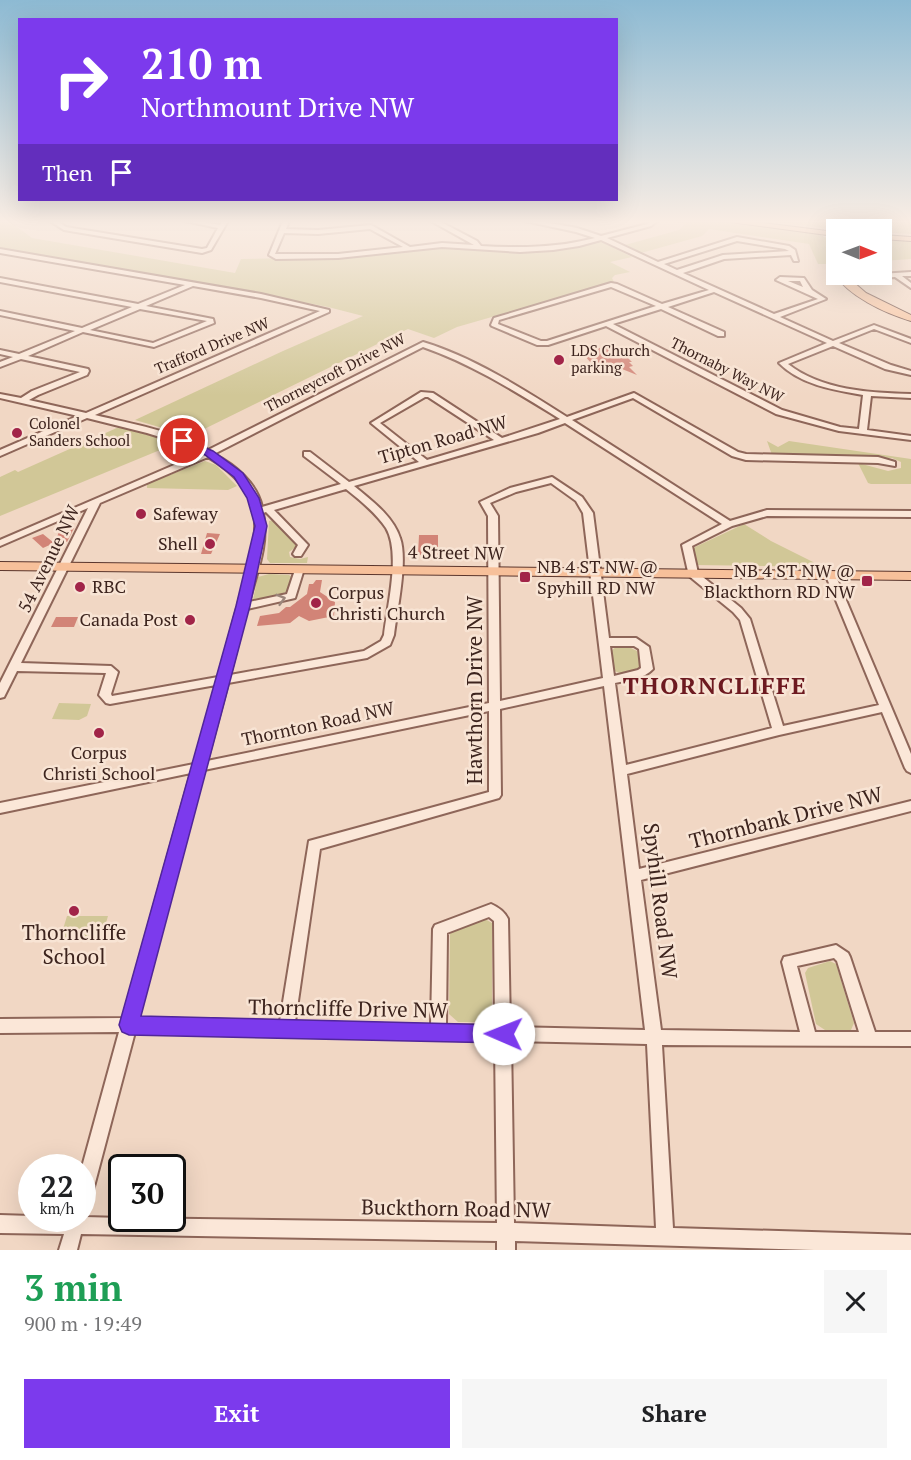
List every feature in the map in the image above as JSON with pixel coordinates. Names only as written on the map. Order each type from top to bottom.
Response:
[{"type":"main road","points":[[850,285],[872,301],[911,318]]},
{"type":"main road","points":[[862,285],[874,296],[911,314]]},
{"type":"main road","name":"4 Street NW","points":[[0,566],[911,576]]},
{"type":"street","name":"Trafford Drive NW","points":[[0,453],[327,311],[167,279]]},
{"type":"street","points":[[690,279],[888,367],[911,373]]},
{"type":"street","points":[[0,280],[212,322],[154,345],[0,313]]},
{"type":"street","points":[[0,364],[193,284]]},
{"type":"street","points":[[714,290],[663,306],[548,343],[540,344],[494,324],[496,319],[611,285],[663,306],[722,334]]},
{"type":"street","points":[[773,317],[823,299],[809,291]]},
{"type":"street","name":"Thornaby Way NW","points":[[607,324],[779,412],[839,429],[911,438]]},
{"type":"street","points":[[911,342],[874,327],[783,363],[808,378],[867,395],[911,396]]},
{"type":"street","name":"Thorneycroft Drive NW","points":[[0,543],[209,453],[423,344],[436,347],[497,377],[729,524]]},
{"type":"street","points":[[0,352],[85,371],[84,374],[35,393],[22,401]]},
{"type":"street","points":[[425,462],[375,423],[424,394],[430,394],[499,440]]},
{"type":"street","name":"Tipton Road NW","points":[[264,511],[567,420],[634,395],[735,454],[746,457],[878,460],[892,464]]},
{"type":"street","points":[[863,432],[867,395]]},
{"type":"street","points":[[0,396],[174,438],[209,453],[239,475],[264,511],[303,545],[298,554]]},
{"type":"street","points":[[15,667],[107,669],[112,672],[105,695],[110,700],[367,654],[386,643],[389,635],[396,571],[397,549],[392,528],[376,509],[307,454]]},
{"type":"street","name":"Hawthorn Drive NW","points":[[286,1029],[314,845],[495,795],[493,516],[484,502],[513,490],[548,480],[558,483],[585,506],[588,513],[594,573]]},
{"type":"street","name":"54 Avenue NW","points":[[0,694],[96,502]]},
{"type":"street","points":[[94,1154],[253,569],[264,511]]},
{"type":"street","points":[[779,731],[745,619],[693,574],[687,545],[729,524],[762,514],[780,512],[911,514]]},
{"type":"street","points":[[243,606],[256,606],[291,596],[299,569]]},
{"type":"street","name":"Spyhill Road NW","points":[[594,573],[635,876],[654,1038],[665,1237]]},
{"type":"street","points":[[831,576],[911,768]]},
{"type":"street","name":"Thornton Road NW","points":[[0,808],[554,694],[642,673],[647,669],[644,647],[636,642],[604,642]]},
{"type":"street","points":[[621,771],[886,707]]},
{"type":"street","name":"Thornbank Drive NW","points":[[635,876],[911,806]]},
{"type":"street","points":[[438,1032],[440,928],[491,910],[501,919],[506,1250]]},
{"type":"street","points":[[809,1037],[789,962],[836,951],[843,957],[869,1038]]},
{"type":"street","name":"Thorncliffe Drive NW","points":[[0,1026],[129,1025],[654,1038],[911,1039]]},
{"type":"street","name":"Buckthorn Road NW","points":[[96,1222],[911,1244]]},
{"type":"street","name":"Buckthorn Road NW","points":[[0,1224],[18,1223]]},
{"type":"street","points":[[68,1250],[73,1232]]},
{"type":"shaded area","points":[[176,279],[613,279],[614,282],[457,327],[434,338],[408,329],[190,436],[135,420],[363,316],[267,295]]},
{"type":"shaded area","points":[[119,427],[177,443],[0,516],[0,477],[15,470],[18,472]]},
{"type":"shaded area","points":[[767,441],[778,447],[789,441],[911,459],[911,484],[868,483],[858,463],[888,471],[901,468],[901,462],[892,458],[772,455]]},
{"type":"shaded area","points":[[205,461],[216,465],[237,486],[228,490],[147,488],[147,484]]},
{"type":"shaded area","points":[[273,520],[296,543],[296,547],[289,552],[290,557],[300,559],[308,557],[307,563],[270,563],[267,559],[269,521]]},
{"type":"shaded area","points":[[744,524],[771,541],[823,567],[697,565],[693,549],[695,547]]},
{"type":"shaded area","points":[[269,574],[292,577],[289,590],[277,597],[253,599],[258,577]]},
{"type":"shaded area","points":[[617,646],[627,646],[637,651],[641,665],[628,672],[620,673],[613,670],[610,652]]},
{"type":"shaded area","points":[[59,703],[91,704],[87,716],[79,720],[52,719]]},
{"type":"shaded area","points":[[67,916],[108,916],[102,937],[60,939]]},
{"type":"shaded area","points":[[485,919],[492,923],[492,1014],[483,1022],[458,1022],[449,1014],[450,934],[458,927]]},
{"type":"shaded area","points":[[830,961],[836,964],[854,1023],[851,1030],[825,1030],[816,1024],[805,973],[808,968]]},
{"type":"building","points":[[606,345],[623,353],[632,362],[629,362],[633,366],[629,367],[637,375],[622,369],[612,368],[608,371],[600,369],[601,367],[592,364],[583,354],[593,348]]},
{"type":"building","points":[[74,528],[67,542],[55,541],[60,530]]},
{"type":"building","name":"Shell","points":[[207,533],[220,534],[211,554],[201,554]]},
{"type":"building","points":[[43,534],[54,543],[43,548],[32,538]]},
{"type":"building","points":[[419,535],[438,535],[438,556],[418,555]]},
{"type":"building","name":"Corpus Christi Church","points":[[316,580],[322,580],[320,592],[335,602],[334,616],[309,621],[299,616],[290,623],[257,626],[260,616],[279,613],[286,607],[290,607],[307,594],[309,584],[313,584]]},
{"type":"building","points":[[56,617],[78,617],[74,627],[51,627]]},
{"type":"place","name":"LDS Church parking","points":[[559,360]]},
{"type":"place","name":"Colonel Sanders School","points":[[17,433]]},
{"type":"place","name":"Safeway","points":[[141,514]]},
{"type":"place","name":"Shell","points":[[210,544]]},
{"type":"place","name":"NB 4 ST NW @ Spyhill RD NW","points":[[525,577]]},
{"type":"place","name":"NB 4 ST NW @ Blackthorn RD NW","points":[[867,581]]},
{"type":"place","name":"RBC","points":[[80,587]]},
{"type":"place","name":"Corpus Christi Church","points":[[316,603]]},
{"type":"place","name":"Canada Post","points":[[190,620]]},
{"type":"place","name":"Corpus Christi School","points":[[99,733]]},
{"type":"place","name":"Thorncliffe School","points":[[74,911]]},
{"type":"district","name":"THORNCLIFFE","points":[[715,686]]},
{"type":"route","points":[[183,441],[209,453],[239,475],[259,511],[261,526],[255,561],[129,1025],[504,1034]]}]
